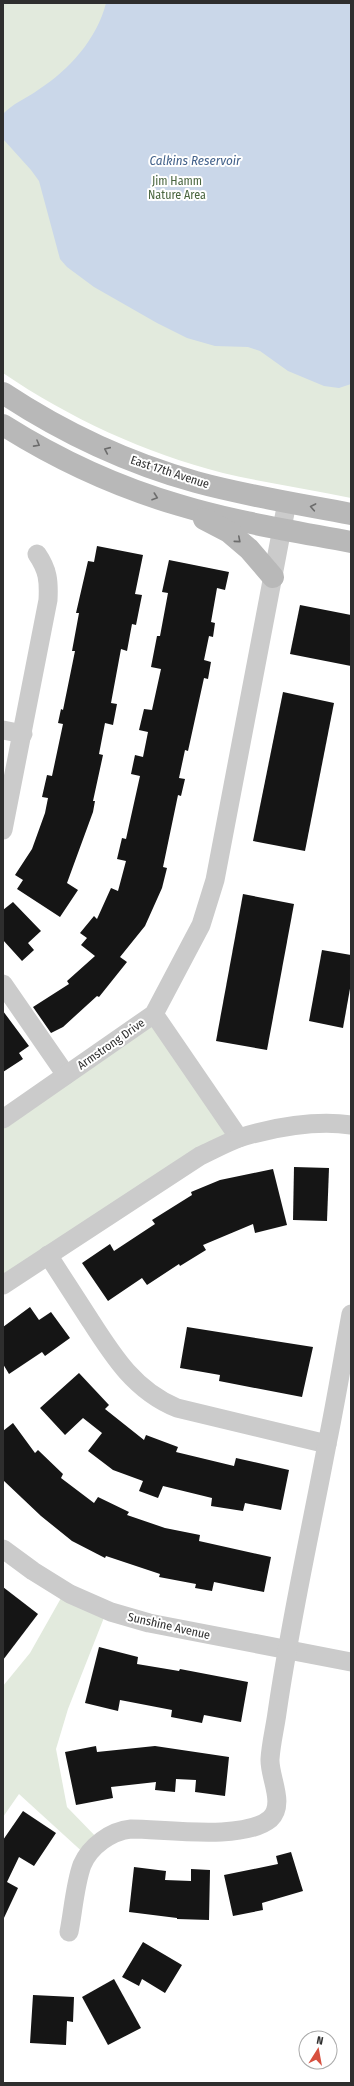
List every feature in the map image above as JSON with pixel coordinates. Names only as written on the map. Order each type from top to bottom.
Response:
[{"type":"main road","name":"East 17th Avenue","points":[[3,393],[74,435],[126,458],[195,481],[287,502],[351,514]]},
{"type":"main road","points":[[3,425],[76,466],[140,492],[181,506],[282,530],[351,542]]},
{"type":"main road","points":[[181,506],[229,532],[249,549],[273,577]]},
{"type":"street","points":[[154,1014],[201,925],[215,880],[287,502]]},
{"type":"street","points":[[3,830],[48,600],[49,587],[46,566],[37,554]]},
{"type":"street","points":[[3,730],[23,734]]},
{"type":"street","points":[[3,984],[66,1075]]},
{"type":"street","name":"Armstrong Drive","points":[[3,1118],[154,1014],[239,1138]]},
{"type":"street","points":[[3,1285],[200,1156],[239,1138],[278,1129],[311,1124],[351,1126]]},
{"type":"street","points":[[48,1255],[112,1354],[136,1382],[158,1399],[177,1408],[327,1444]]},
{"type":"street","points":[[70,1932],[83,1863],[98,1844],[109,1836],[121,1830],[131,1829],[213,1833],[230,1831],[262,1824],[273,1815],[277,1802],[270,1760],[286,1650],[351,1314]]},
{"type":"street","name":"Sunshine Avenue","points":[[3,1549],[33,1571],[70,1594],[111,1612],[149,1623],[351,1662]]},
{"type":"green space","name":"Calkins Reservoir","points":[[3,3],[351,3],[351,498],[223,473],[165,455],[108,432],[81,419],[54,405],[3,373]]},
{"type":"green space","points":[[154,1014],[239,1138],[3,1285],[3,1119]]},
{"type":"green space","points":[[65,1591],[107,1610],[68,1709],[56,1749],[67,1807],[101,1842],[87,1856],[19,1794],[3,1817],[3,1686],[30,1653]]},
{"type":"water","name":"Calkins Reservoir","points":[[106,3],[351,3],[351,384],[339,388],[324,386],[288,371],[260,351],[248,347],[215,346],[187,338],[157,323],[94,287],[67,267],[60,259],[39,181],[3,139],[3,114],[49,82],[71,63],[89,41],[96,29]]},
{"type":"building","points":[[97,546],[143,555],[135,594],[142,595],[136,625],[132,624],[127,651],[121,649],[111,703],[117,704],[113,725],[105,723],[99,754],[103,755],[93,801],[95,801],[93,812],[67,883],[78,890],[60,917],[17,889],[23,880],[15,875],[32,849],[45,813],[48,798],[42,797],[47,775],[52,776],[63,724],[58,723],[61,709],[63,710],[75,651],[72,651],[79,613],[76,613],[88,561],[94,562]]},
{"type":"building","points":[[169,560],[229,572],[225,590],[217,588],[211,622],[215,623],[213,637],[209,636],[204,660],[211,662],[208,679],[204,678],[188,751],[185,750],[179,778],[185,779],[181,796],[178,795],[163,867],[167,868],[162,888],[145,926],[120,957],[127,962],[99,997],[97,996],[63,1027],[51,1033],[33,1007],[69,984],[67,981],[95,956],[81,945],[87,938],[80,933],[94,916],[97,919],[111,888],[118,891],[126,861],[117,859],[122,838],[126,839],[140,776],[131,774],[135,755],[143,757],[148,732],[139,730],[144,709],[152,710],[161,669],[151,667],[157,636],[160,636],[168,593],[162,592]]},
{"type":"building","points":[[300,605],[351,615],[351,666],[290,654]]},
{"type":"building","points":[[283,692],[334,703],[305,851],[253,841]]},
{"type":"building","points":[[243,894],[294,904],[267,1050],[216,1041]]},
{"type":"building","points":[[13,902],[41,931],[28,943],[34,950],[22,961],[3,940],[3,910]]},
{"type":"building","points":[[322,950],[351,955],[351,983],[343,1028],[309,1021]]},
{"type":"building","points":[[3,1011],[29,1046],[19,1053],[23,1059],[3,1072]]},
{"type":"building","points":[[294,1167],[329,1168],[327,1221],[293,1220]]},
{"type":"building","points":[[273,1169],[287,1225],[255,1233],[253,1224],[203,1245],[206,1250],[180,1266],[179,1264],[147,1285],[142,1278],[108,1301],[82,1263],[110,1244],[114,1251],[155,1224],[152,1220],[192,1195],[191,1192],[220,1180]]},
{"type":"building","points":[[30,1307],[39,1320],[51,1312],[70,1338],[45,1356],[42,1352],[9,1374],[3,1364],[3,1327]]},
{"type":"building","points":[[187,1327],[313,1347],[302,1397],[219,1381],[220,1375],[180,1368]]},
{"type":"building","points":[[79,1373],[109,1405],[105,1409],[144,1440],[146,1435],[178,1447],[176,1452],[234,1466],[236,1458],[289,1470],[281,1510],[245,1503],[243,1511],[211,1506],[212,1498],[163,1486],[158,1498],[139,1491],[143,1481],[113,1470],[88,1451],[102,1433],[83,1418],[65,1435],[40,1408]]},
{"type":"building","points":[[13,1423],[35,1453],[38,1450],[63,1474],[61,1478],[94,1503],[98,1497],[129,1512],[127,1515],[165,1528],[200,1535],[199,1541],[271,1557],[264,1592],[214,1582],[212,1591],[195,1588],[196,1584],[159,1577],[160,1574],[106,1556],[105,1558],[72,1541],[41,1516],[3,1480],[3,1431]]},
{"type":"building","points":[[3,1587],[38,1614],[3,1660]]},
{"type":"building","points":[[99,1647],[138,1657],[137,1664],[179,1671],[180,1669],[248,1682],[241,1722],[204,1715],[202,1723],[171,1717],[172,1710],[120,1700],[118,1711],[85,1703]]},
{"type":"building","points":[[96,1746],[97,1752],[155,1746],[229,1757],[225,1796],[195,1792],[196,1780],[176,1779],[175,1792],[155,1790],[156,1782],[111,1787],[113,1798],[76,1805],[65,1752]]},
{"type":"building","points":[[23,1811],[56,1833],[34,1866],[19,1857],[7,1882],[18,1888],[3,1920],[3,1840]]},
{"type":"building","points":[[291,1852],[303,1891],[262,1903],[263,1910],[233,1916],[224,1875],[278,1864],[276,1856]]},
{"type":"building","points":[[134,1867],[166,1871],[165,1880],[191,1881],[191,1869],[210,1870],[209,1920],[177,1919],[129,1912]]},
{"type":"building","points":[[143,1942],[182,1965],[165,1993],[142,1979],[139,1986],[122,1977]]},
{"type":"building","points":[[114,1979],[141,2028],[108,2045],[82,1997]]},
{"type":"building","points":[[33,1995],[74,1997],[73,2022],[67,2021],[66,2045],[30,2043]]},
{"type":"park label","name":"Jim Hamm Nature Area","points":[[177,188]]}]
